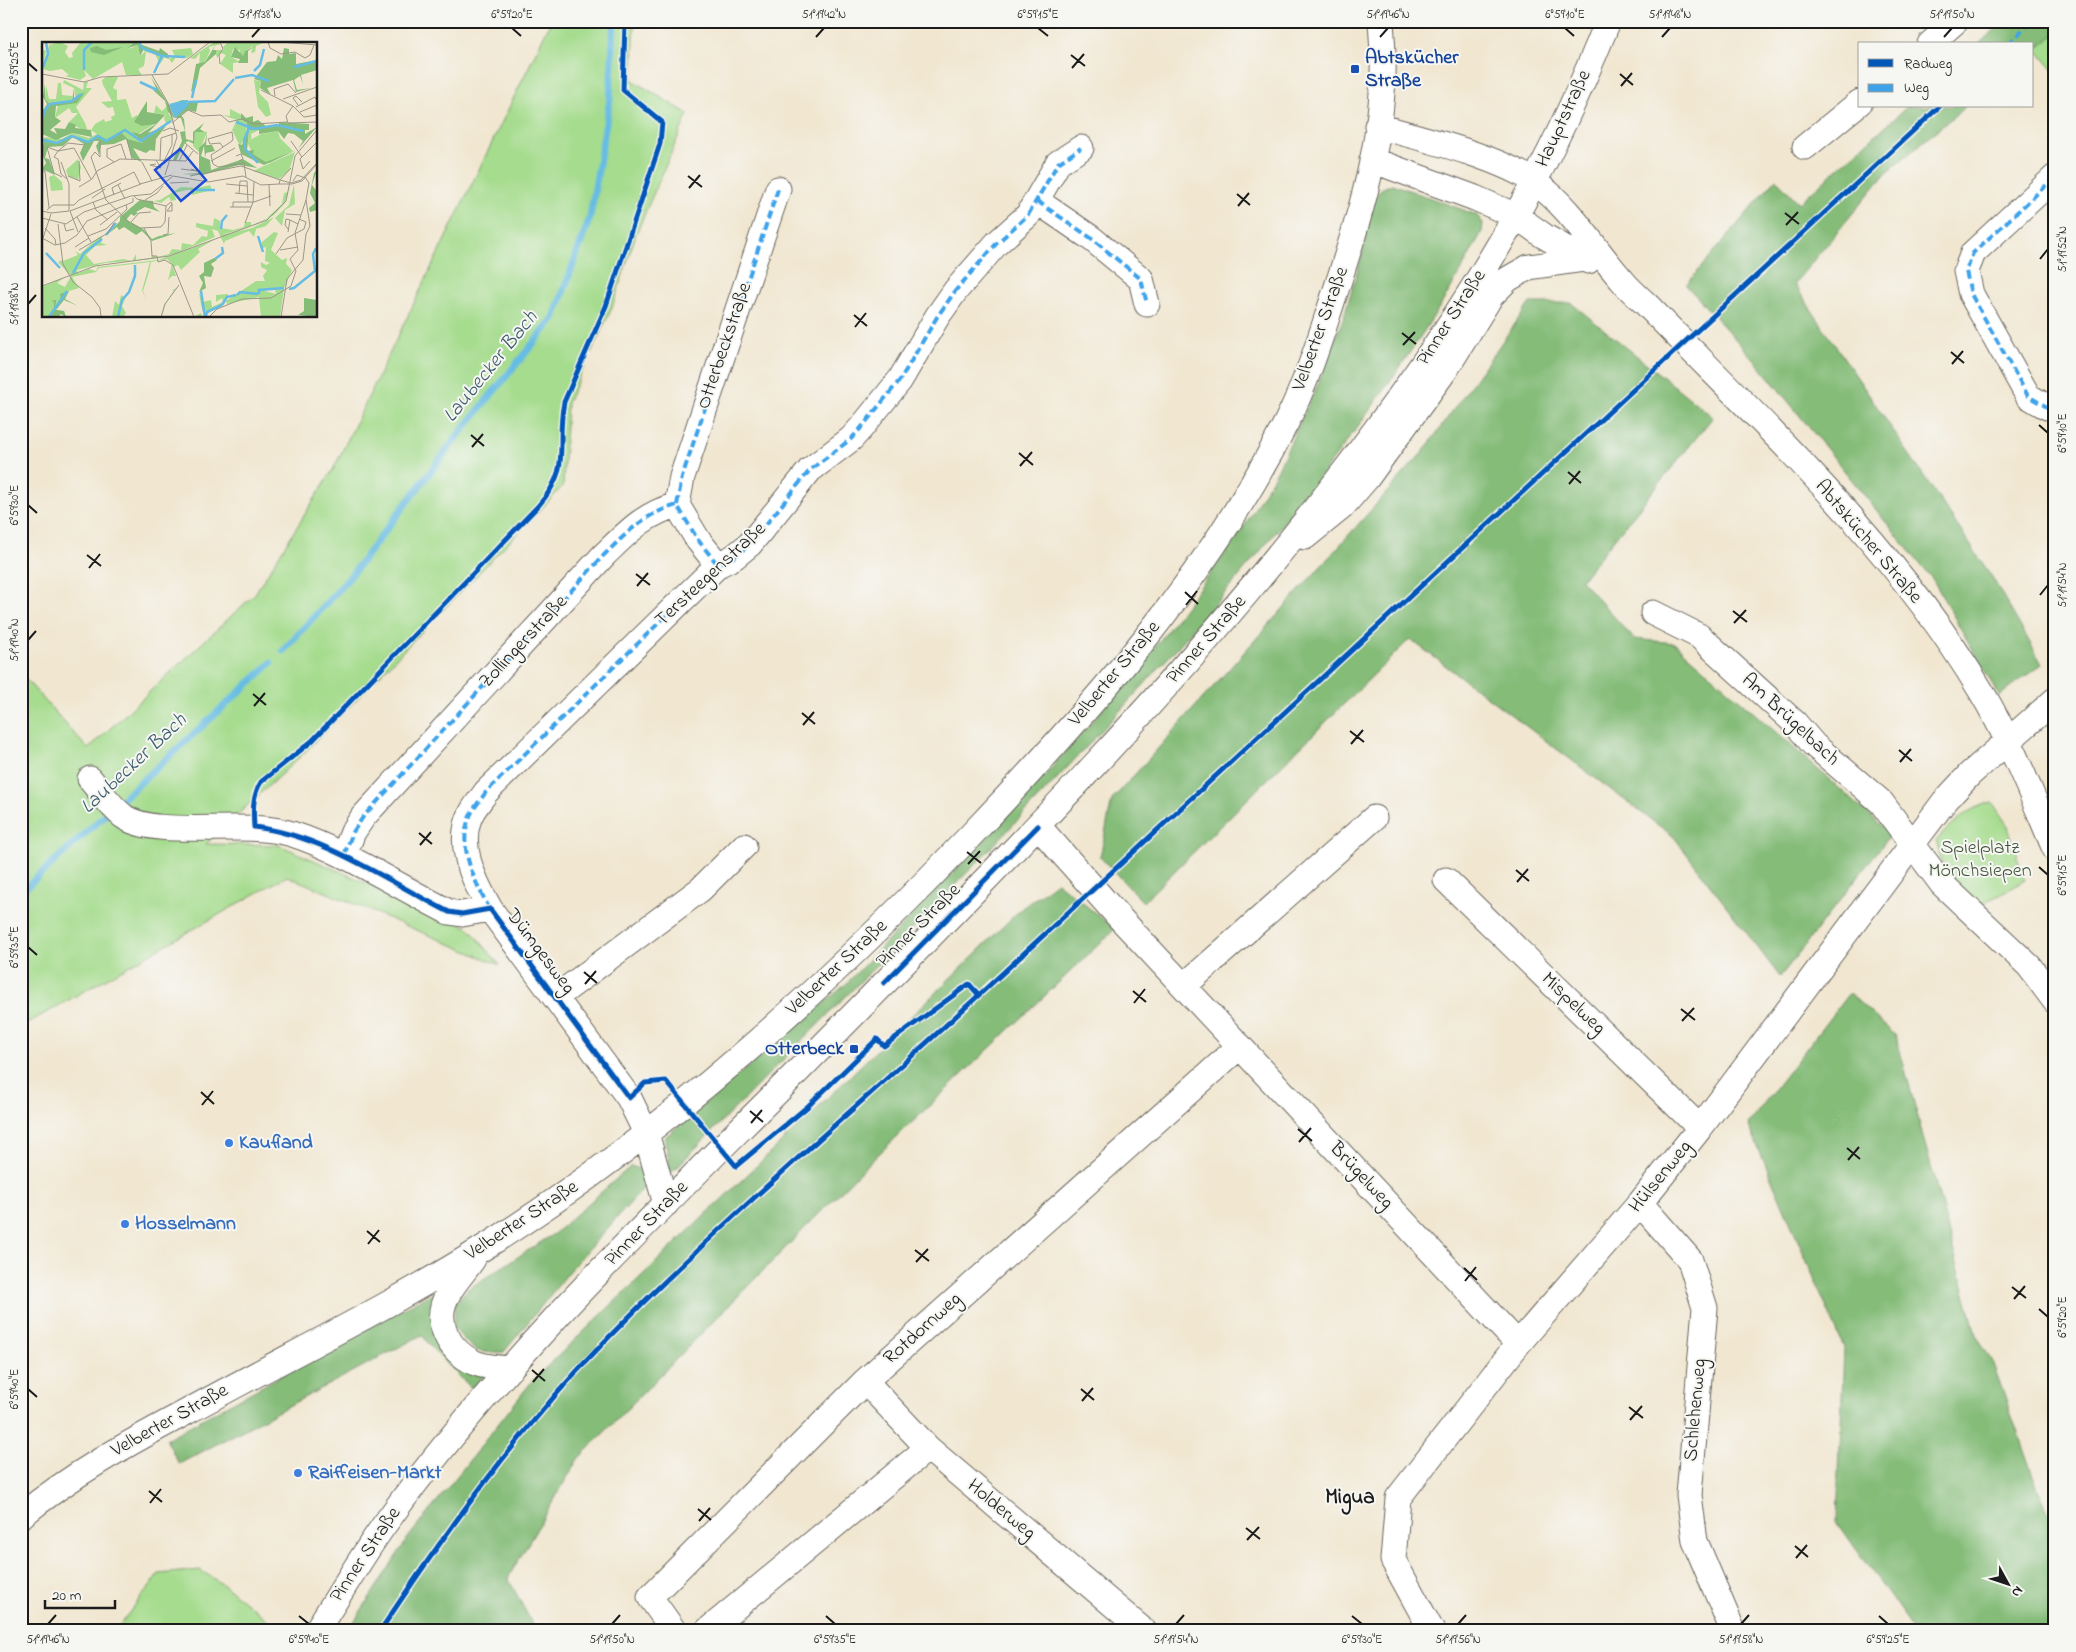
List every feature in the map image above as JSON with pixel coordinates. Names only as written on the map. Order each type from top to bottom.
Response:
[{"type":"street","name":"Velberter Straße","points":[[21,1516],[49,1492],[118,1449],[420,1286],[480,1250],[611,1162],[736,1061],[836,972],[922,886],[1033,770],[1137,649],[1200,566],[1288,419],[1316,352],[1348,254],[1372,160],[1383,80],[1381,21]]},
{"type":"street","name":"Hauptstraße","points":[[1516,216],[1565,121],[1608,21]]},
{"type":"street","points":[[1932,42],[1956,21]]},
{"type":"street","points":[[1805,147],[1858,104]]},
{"type":"street","name":"Abtskücher Straße","points":[[1377,126],[1496,163],[1535,182],[1569,211],[1620,278],[1748,407],[1823,486],[1884,555],[1981,691],[2008,742],[2055,849]]},
{"type":"street","name":"Tersteegenstraße","points":[[490,909],[475,883],[469,862],[466,838],[472,813],[486,792],[718,566],[734,557],[750,544],[810,470],[861,428],[900,380],[956,290],[996,243],[1028,215],[1058,163],[1081,148]]},
{"type":"street","name":"Abtskücher Straße","points":[[1372,160],[1475,198],[1516,216],[1544,236],[1620,278]]},
{"type":"street","points":[[2055,176],[1973,253],[1966,270],[1971,294],[2028,396],[2047,407],[2055,404]]},
{"type":"street","name":"Otterbeckstraße","points":[[678,506],[682,477],[778,189]]},
{"type":"street","points":[[1037,201],[1091,238],[1141,279],[1146,304]]},
{"type":"street","name":"Pinner Straße","points":[[316,1631],[389,1518],[510,1370],[666,1204],[1038,826],[1184,667],[1282,552],[1376,431],[1419,371],[1516,216]]},
{"type":"street","points":[[1282,552],[1320,527],[1342,507],[1367,478],[1446,369],[1491,296],[1508,279],[1529,267],[1585,259]]},
{"type":"street","points":[[678,506],[698,540],[718,566]]},
{"type":"street","name":"Zollingerstraße","points":[[344,855],[353,832],[362,817],[604,555],[638,523],[657,511],[678,506]]},
{"type":"street","name":"Am Brügelbach","points":[[1653,613],[1699,636],[1795,723],[1814,745],[1881,802],[1942,884],[2029,966],[2055,1001]]},
{"type":"street","name":"Hülsenweg","points":[[1432,1631],[1393,1560],[1398,1498],[1518,1344],[1640,1203],[1700,1128],[1944,802],[1970,774],[2055,700]]},
{"type":"street","name":"Dümgesweg","points":[[90,779],[129,819],[160,826],[254,827],[276,830],[292,834],[344,855],[450,912],[462,914],[490,909],[629,1098],[646,1133],[666,1204]]},
{"type":"street","points":[[1184,986],[1374,818]]},
{"type":"street","name":"Brügelweg","points":[[1038,826],[1184,986],[1518,1344]]},
{"type":"street","points":[[556,997],[701,889],[744,846]]},
{"type":"street","name":"Mispelweg","points":[[1446,880],[1700,1128]]},
{"type":"street","name":"Rotdornweg","points":[[674,1631],[650,1596],[865,1380],[1240,1046]]},
{"type":"street","name":"Schlehenweg","points":[[1640,1203],[1690,1260],[1705,1308],[1689,1495],[1695,1541],[1733,1631]]},
{"type":"street","points":[[480,1250],[447,1294],[441,1311],[443,1329],[454,1349],[464,1357],[478,1364],[510,1370]]},
{"type":"street","name":"Holderweg","points":[[865,1380],[928,1448],[1144,1631]]},
{"type":"street","points":[[707,1631],[928,1448]]},
{"type":"green space","points":[[551,21],[635,21],[632,80],[688,114],[636,234],[612,308],[567,403],[563,486],[304,753],[206,844],[279,845],[468,927],[500,965],[287,876],[21,1027],[21,674],[88,749],[254,595],[334,468]]},
{"type":"green space","points":[[2004,21],[2055,21],[2055,34],[2034,51],[2034,42],[1981,42]]},
{"type":"green space","points":[[2055,23],[2055,72],[2034,46],[2034,42]]},
{"type":"green space","points":[[1906,108],[1964,108],[1886,173],[1794,284],[1992,577],[2042,664],[1999,696],[1933,580],[1757,363],[1686,285],[1776,179],[1799,203]]},
{"type":"green space","points":[[1392,184],[1477,215],[1483,223],[1482,232],[1442,303],[1366,415],[1284,522],[1152,676],[944,897],[667,1177],[669,1158],[664,1138],[845,985],[1025,798],[1140,667],[1237,538],[1277,471],[1318,384],[1344,316],[1363,252],[1372,202],[1381,189]]},
{"type":"green space","points":[[1530,303],[1571,303],[1713,417],[1581,580],[1634,639],[1675,643],[1891,834],[1780,977],[1674,837],[1410,639],[1143,902],[1100,857],[1112,800],[1423,452]]},
{"type":"green space","name":"Spielplatz Mönchsiepen","points":[[1992,802],[2008,826],[2024,880],[1976,908],[1946,879],[1936,841],[1968,812]]},
{"type":"green space","points":[[1057,882],[1115,929],[862,1170],[578,1459],[508,1578],[536,1631],[348,1631],[408,1538],[533,1380],[838,1088],[1022,908]]},
{"type":"green space","points":[[1849,993],[1896,1036],[1976,1334],[1993,1364],[2038,1489],[2055,1526],[2055,1631],[1914,1631],[1837,1522],[1844,1348],[1748,1124]]},
{"type":"green space","points":[[631,1166],[645,1171],[648,1180],[642,1190],[578,1261],[504,1352],[480,1351],[470,1346],[453,1327],[456,1302],[468,1289],[555,1233]]},
{"type":"green space","points":[[441,1288],[432,1313],[487,1374],[471,1388],[431,1347],[422,1335],[179,1464],[166,1439]]},
{"type":"green space","points":[[200,1570],[225,1586],[282,1631],[115,1631],[159,1574]]},
{"type":"waterway","name":"Laubecker Bach","points":[[283,651],[349,578],[460,433],[554,318],[590,217],[610,99],[614,21]]},
{"type":"waterway","name":"Laubecker Bach","points":[[21,892],[271,663]]},
{"type":"marked path","points":[[2010,42],[2032,21]]},
{"type":"marked path","points":[[490,909],[473,874],[466,849],[465,836],[472,812],[486,792],[718,565],[734,557],[750,544],[810,470],[851,439],[900,380],[937,317],[956,290],[997,243],[1028,215],[1058,163],[1081,148]]},
{"type":"marked path","points":[[2055,177],[1973,253],[1966,271],[1971,294],[2028,396],[2047,407],[2055,403]]},
{"type":"marked path","points":[[677,505],[682,477],[778,189]]},
{"type":"marked path","points":[[1037,201],[1091,238],[1141,279],[1147,304]]},
{"type":"marked path","points":[[344,855],[353,832],[363,817],[604,555],[637,525],[655,513],[677,505],[698,540],[718,565]]},
{"type":"cycle path","points":[[625,21],[623,90],[662,122],[660,144],[606,306],[564,402],[561,456],[556,480],[538,506],[312,741],[261,782],[253,809],[254,827],[305,839],[330,849],[449,912],[462,914],[490,909],[629,1098],[645,1083],[666,1081],[736,1166],[807,1107],[877,1039],[884,1046],[969,984],[979,995]]},
{"type":"cycle path","points":[[380,1631],[488,1478],[546,1406],[609,1337],[699,1248],[934,1037],[1938,108]]},
{"type":"cycle path","points":[[884,983],[1038,826]]},
{"type":"place","name":"Abtskücher Straße","points":[[1355,69]]},
{"type":"place","name":"Otterbeck","points":[[854,1049]]},
{"type":"place","name":"Kaufland","points":[[229,1143]]},
{"type":"place","name":"Hosselmann","points":[[125,1224]]},
{"type":"place","name":"Raiffeisen-Markt","points":[[298,1473]]},
{"type":"district","name":"Migua","points":[[1350,1498]]}]
